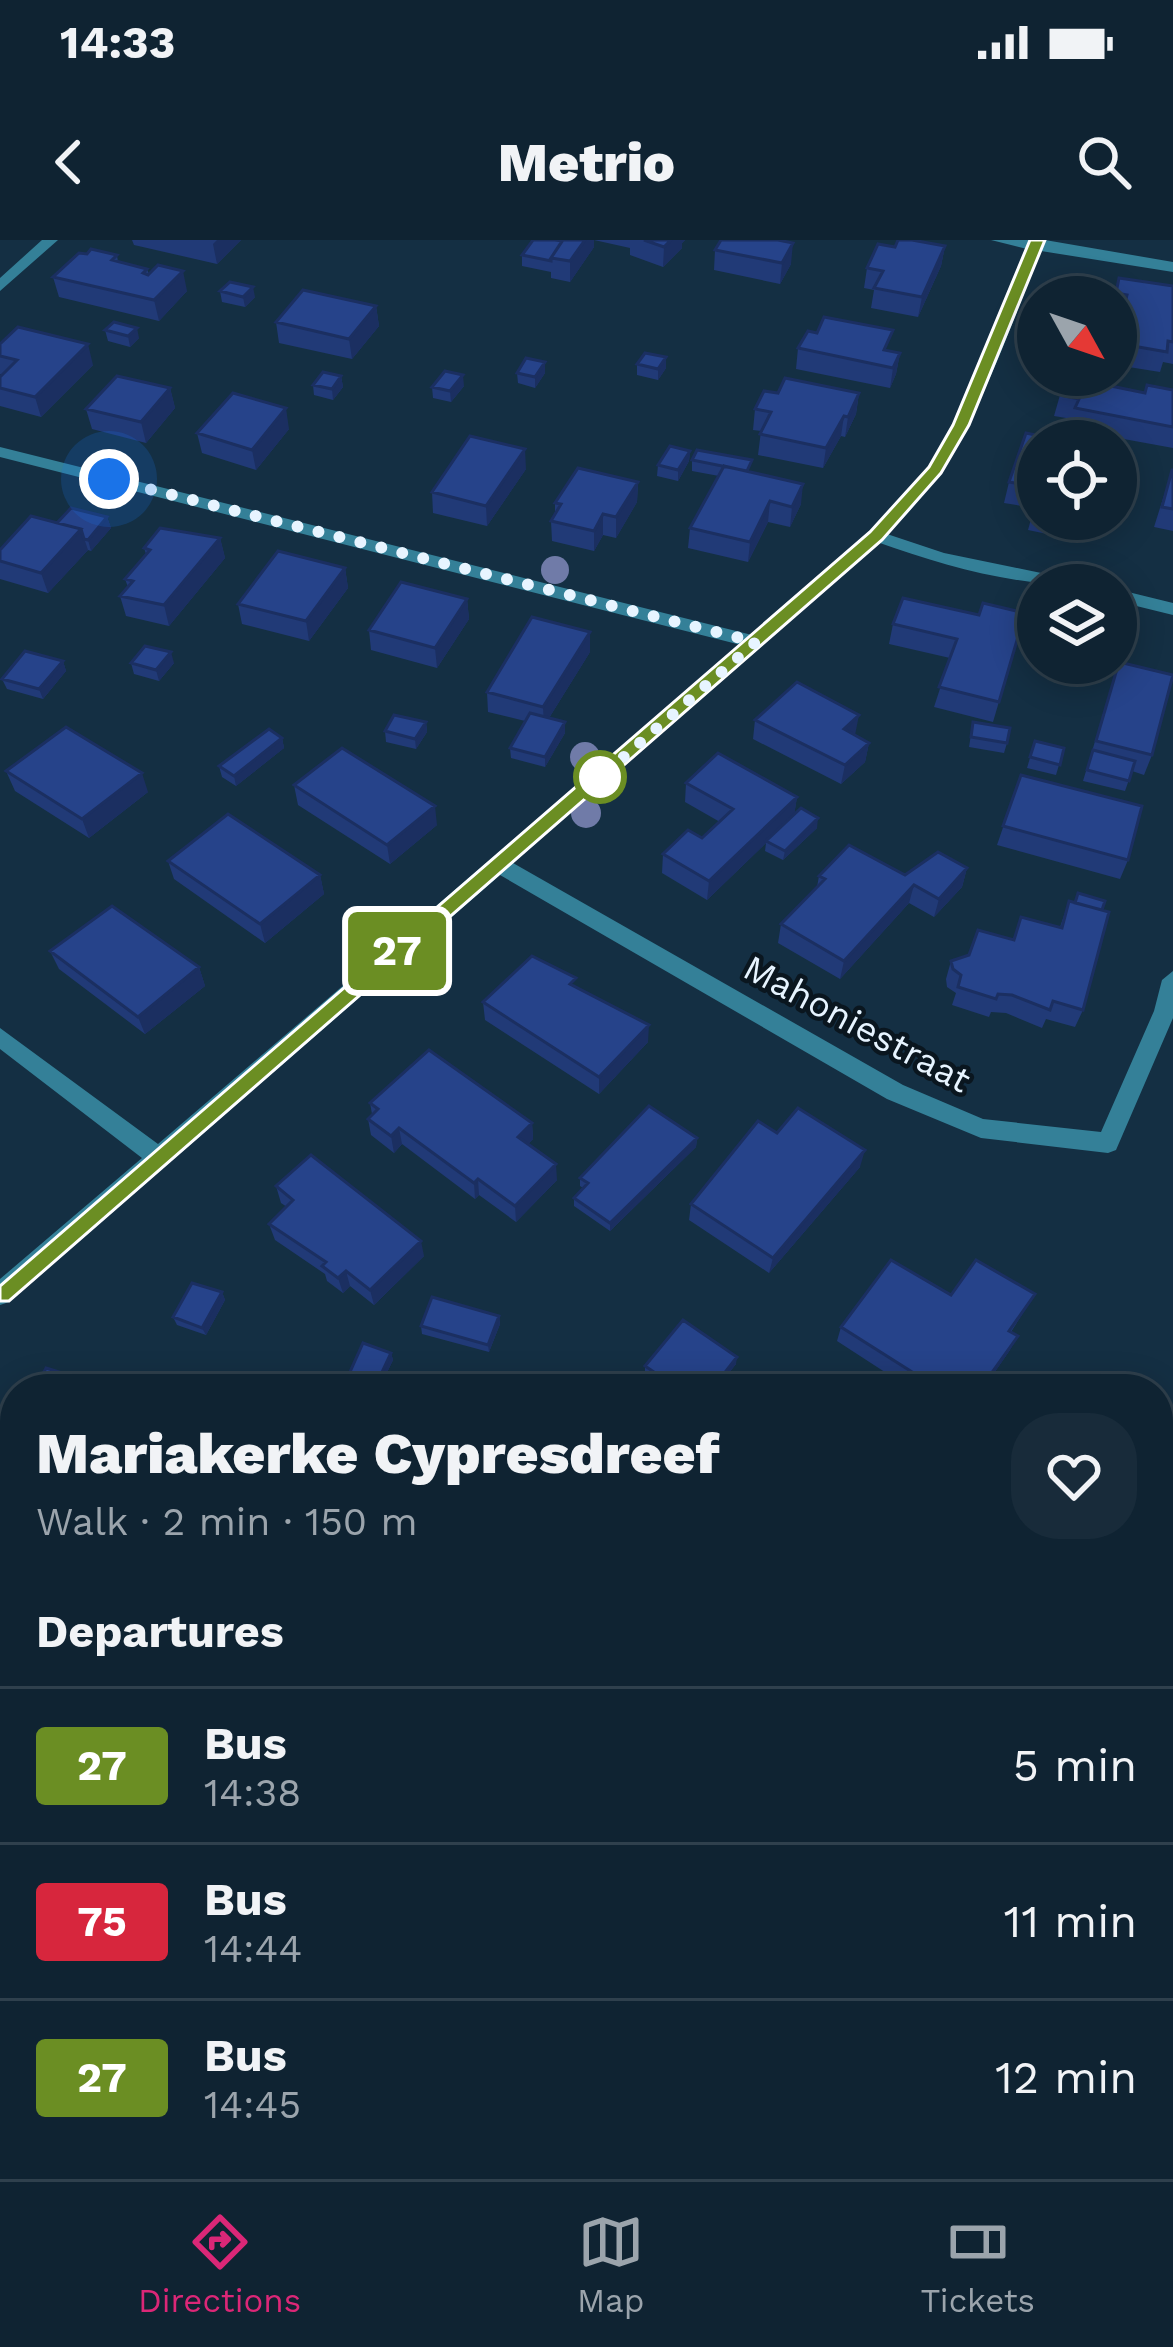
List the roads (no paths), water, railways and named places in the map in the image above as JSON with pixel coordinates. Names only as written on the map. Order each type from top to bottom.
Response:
[{"type":"street","points":[[0,286],[51,240]]},
{"type":"street","points":[[998,240],[1173,267]]},
{"type":"street","points":[[0,1294],[876,536],[935,469],[961,425],[1037,244]]},
{"type":"street","points":[[0,452],[756,642]]},
{"type":"street","points":[[876,536],[940,557],[1017,574]]},
{"type":"street","points":[[1137,601],[1173,609]]},
{"type":"street","name":"Mahoniestraat","points":[[499,865],[895,1092],[981,1128],[1108,1143],[1165,1011],[1173,980]]},
{"type":"street","points":[[0,1037],[157,1156]]}]
